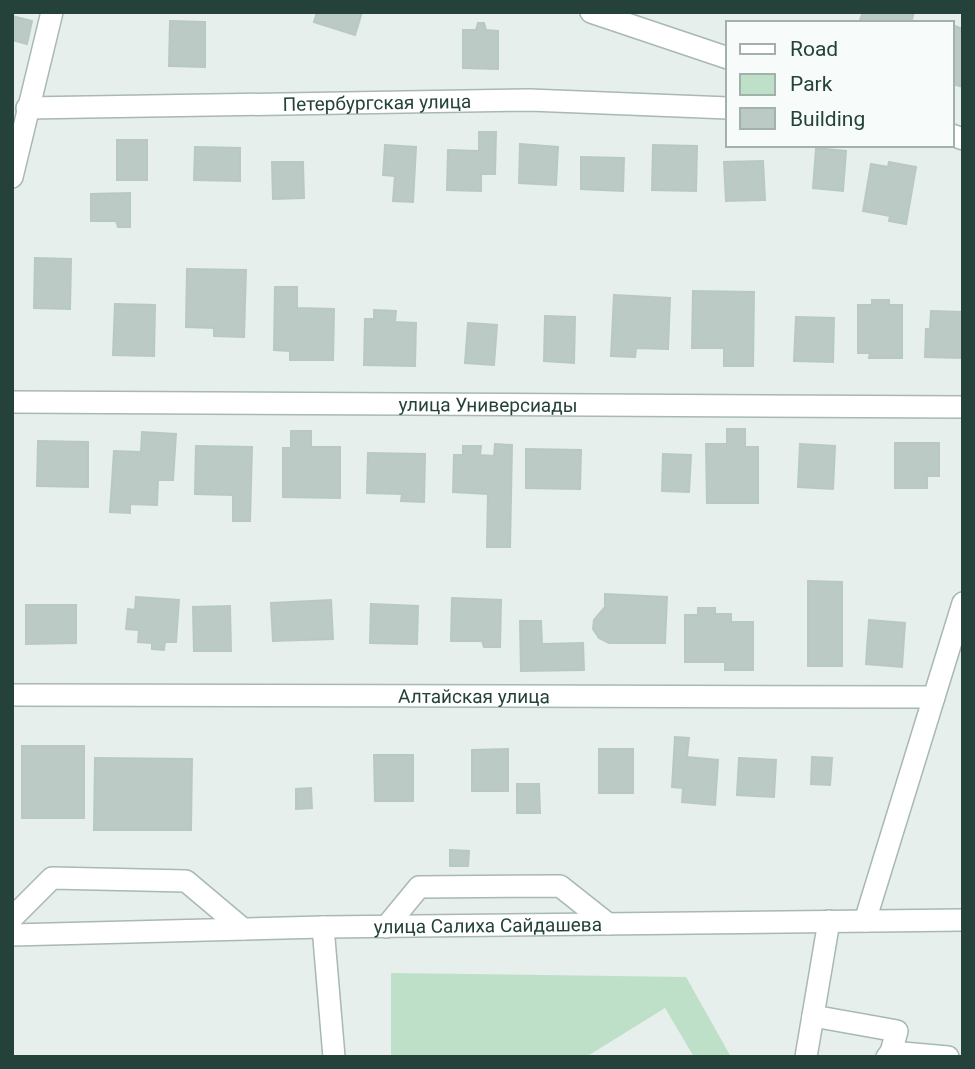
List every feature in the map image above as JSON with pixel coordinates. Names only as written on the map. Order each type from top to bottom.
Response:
[{"type":"street","points":[[12,177],[52,12]]},
{"type":"street","points":[[591,12],[726,57]]},
{"type":"street","name":"Петербургская улица","points":[[27,108],[530,100],[726,108]]},
{"type":"street","name":"улица Универсиады","points":[[12,402],[963,407]]},
{"type":"street","points":[[865,921],[963,603]]},
{"type":"street","name":"Алтайская улица","points":[[12,695],[934,697]]},
{"type":"street","points":[[12,918],[52,878],[186,881],[243,929]]},
{"type":"street","points":[[386,927],[419,887],[560,886],[608,924]]},
{"type":"street","name":"улица Салиха Сайдашева","points":[[12,935],[323,927],[963,920]]},
{"type":"street","points":[[806,1057],[829,921]]},
{"type":"street","points":[[323,927],[334,1057]]},
{"type":"street","points":[[813,1016],[897,1031],[889,1055],[947,1057]]},
{"type":"green space","points":[[391,973],[686,977],[731,1057],[694,1057],[665,1008],[586,1057],[391,1057]]},
{"type":"building","points":[[317,12],[362,12],[355,35],[314,22]]},
{"type":"building","points":[[863,12],[914,12],[912,21],[860,21]]},
{"type":"building","points":[[12,16],[32,21],[27,44],[12,40]]},
{"type":"building","points":[[170,21],[205,22],[205,67],[169,66]]},
{"type":"building","points":[[478,23],[484,23],[486,30],[498,31],[498,69],[463,68],[463,30],[476,30]]},
{"type":"building","points":[[954,26],[963,29],[963,87],[954,85]]},
{"type":"building","points":[[479,132],[496,132],[495,174],[481,174],[481,191],[447,190],[448,150],[479,151]]},
{"type":"building","points":[[117,140],[147,140],[147,180],[117,180]]},
{"type":"building","points":[[520,144],[558,147],[556,185],[519,183]]},
{"type":"building","points":[[385,145],[416,147],[413,202],[393,201],[395,176],[383,175]]},
{"type":"building","points":[[653,145],[697,146],[696,191],[652,190]]},
{"type":"building","points":[[195,147],[240,148],[240,181],[194,180]]},
{"type":"building","points":[[816,148],[846,151],[843,191],[813,188]]},
{"type":"building","points":[[581,157],[624,158],[623,191],[581,189]]},
{"type":"building","points":[[763,161],[765,200],[726,201],[724,162]]},
{"type":"building","points":[[272,162],[303,162],[304,198],[273,199]]},
{"type":"building","points":[[889,162],[916,167],[906,224],[889,221],[890,216],[863,211],[871,164],[888,167]]},
{"type":"building","points":[[130,193],[130,227],[118,227],[116,221],[91,221],[91,194]]},
{"type":"building","points":[[35,258],[71,259],[70,309],[34,308]]},
{"type":"building","points":[[187,269],[246,270],[244,337],[214,336],[214,328],[186,327]]},
{"type":"building","points":[[275,287],[297,287],[297,308],[334,309],[333,360],[290,360],[290,351],[274,350]]},
{"type":"building","points":[[693,291],[754,292],[753,366],[724,366],[724,348],[692,348]]},
{"type":"building","points":[[614,295],[670,298],[668,349],[636,348],[635,357],[611,356]]},
{"type":"building","points":[[872,300],[889,300],[889,305],[902,305],[902,358],[869,358],[870,353],[858,353],[858,305],[872,305]]},
{"type":"building","points":[[115,304],[155,305],[154,356],[113,355]]},
{"type":"building","points":[[374,310],[396,311],[395,322],[416,323],[415,366],[364,365],[365,319],[374,319]]},
{"type":"building","points":[[931,311],[963,312],[963,358],[925,357],[926,329],[930,329]]},
{"type":"building","points":[[545,316],[575,317],[574,363],[544,361]]},
{"type":"building","points":[[796,317],[834,318],[833,362],[794,361]]},
{"type":"building","points":[[468,323],[497,325],[494,365],[465,363]]},
{"type":"building","points":[[727,429],[745,429],[745,447],[758,447],[758,503],[707,503],[706,444],[727,444]]},
{"type":"building","points":[[291,431],[311,431],[311,447],[340,447],[340,498],[283,497],[283,448],[291,448]]},
{"type":"building","points":[[142,432],[176,434],[173,480],[158,480],[157,505],[130,504],[130,513],[110,512],[114,451],[141,452]]},
{"type":"building","points":[[38,441],[88,442],[88,487],[37,486]]},
{"type":"building","points":[[895,443],[939,443],[939,476],[927,476],[927,488],[895,488]]},
{"type":"building","points":[[495,444],[512,445],[510,547],[487,547],[488,494],[453,492],[454,455],[463,455],[463,446],[481,446],[480,455],[494,456]]},
{"type":"building","points":[[800,444],[835,446],[833,489],[798,487]]},
{"type":"building","points":[[196,446],[252,447],[250,521],[233,521],[233,495],[195,494]]},
{"type":"building","points":[[526,449],[581,450],[580,489],[526,488]]},
{"type":"building","points":[[368,453],[425,454],[424,502],[401,501],[402,494],[367,493]]},
{"type":"building","points":[[663,454],[691,455],[689,492],[662,491]]},
{"type":"building","points":[[808,581],[842,582],[842,666],[808,666]]},
{"type":"building","points":[[605,594],[667,597],[665,643],[609,643],[599,638],[593,629],[594,620],[605,607]]},
{"type":"building","points":[[136,597],[179,600],[176,642],[165,642],[164,650],[152,649],[152,643],[138,642],[139,630],[126,629],[128,609],[135,610]]},
{"type":"building","points":[[452,598],[501,600],[500,647],[484,647],[482,641],[451,641]]},
{"type":"building","points":[[331,600],[333,639],[273,641],[271,603]]},
{"type":"building","points":[[371,604],[418,606],[417,644],[370,643]]},
{"type":"building","points":[[26,605],[76,605],[76,643],[26,644]]},
{"type":"building","points":[[230,606],[231,651],[194,651],[193,607]]},
{"type":"building","points":[[698,608],[715,608],[715,614],[731,614],[731,622],[753,622],[753,670],[725,670],[725,662],[685,662],[685,615],[698,615]]},
{"type":"building","points":[[869,620],[905,623],[902,667],[866,664]]},
{"type":"building","points":[[520,621],[541,621],[542,644],[583,643],[584,670],[521,671]]},
{"type":"building","points":[[675,737],[689,738],[687,757],[718,760],[715,805],[682,802],[683,788],[672,787]]},
{"type":"building","points":[[22,746],[84,746],[84,818],[22,818]]},
{"type":"building","points":[[508,749],[508,791],[472,791],[472,750]]},
{"type":"building","points":[[599,749],[633,749],[633,793],[599,793]]},
{"type":"building","points":[[374,755],[413,755],[413,801],[375,801]]},
{"type":"building","points":[[812,757],[832,758],[830,785],[811,784]]},
{"type":"building","points":[[95,758],[192,759],[191,830],[94,830]]},
{"type":"building","points":[[739,758],[776,760],[774,797],[737,795]]},
{"type":"building","points":[[517,784],[539,784],[540,813],[517,813]]},
{"type":"building","points":[[311,788],[312,808],[296,809],[296,789]]},
{"type":"building","points":[[450,850],[469,851],[468,866],[450,866]]}]
